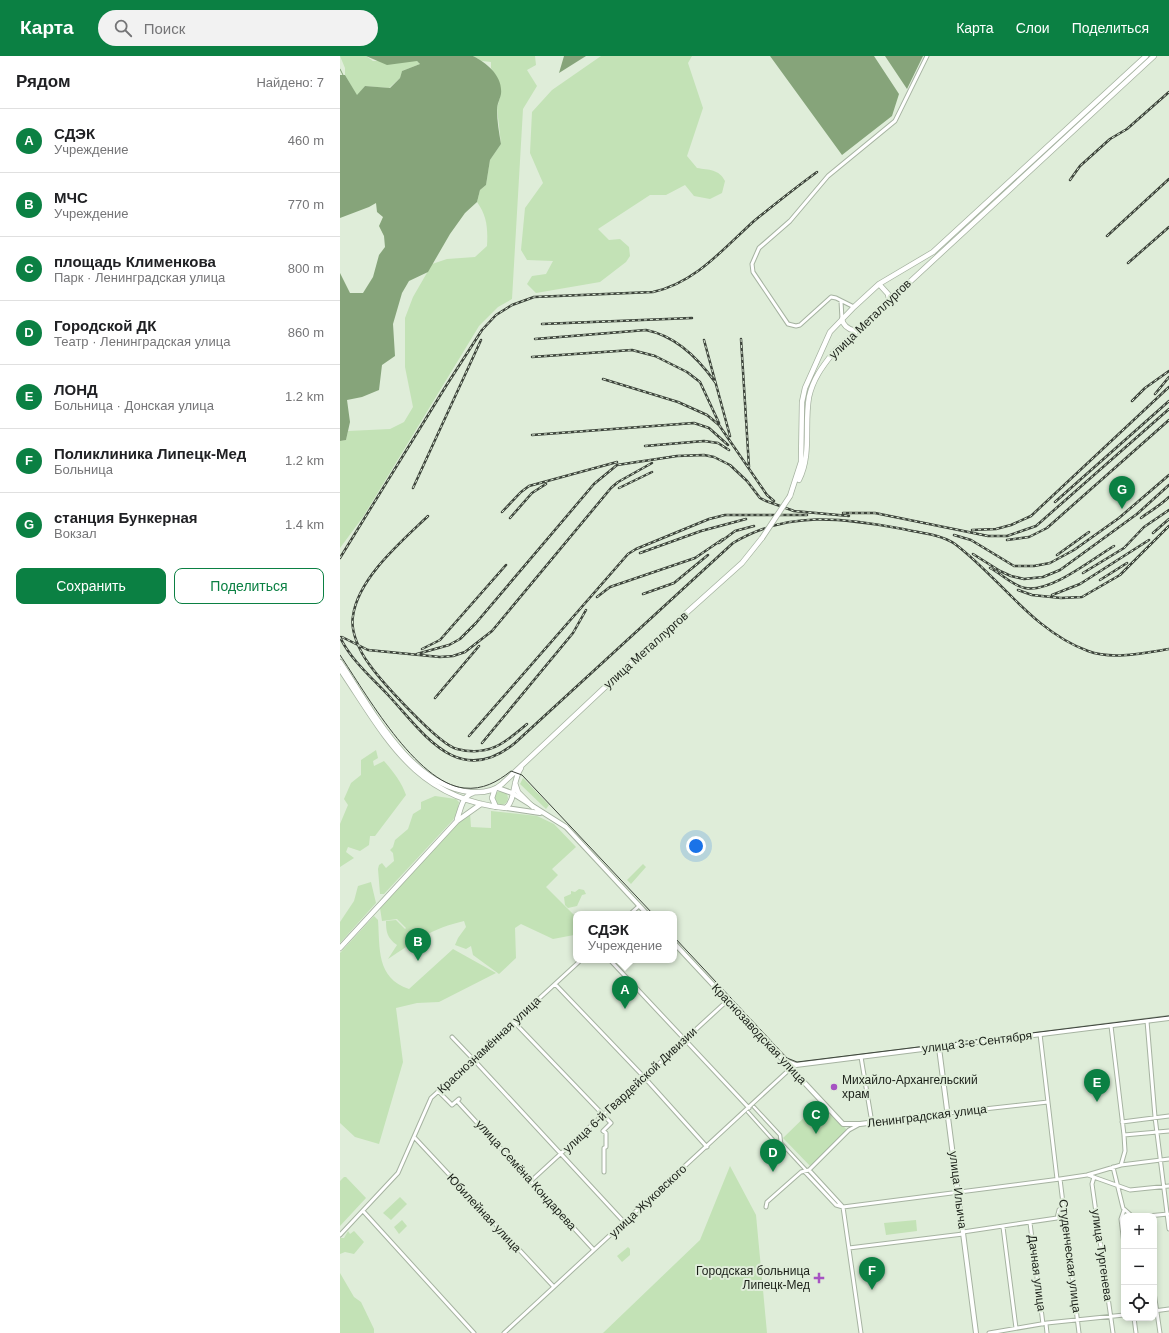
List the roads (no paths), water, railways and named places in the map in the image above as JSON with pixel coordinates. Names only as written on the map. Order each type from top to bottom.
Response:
[{"type":"main road","name":"улица Металлургов","points":[[790,496],[801,462],[802,402],[804,388],[830,332],[879,284],[933,252],[1146,56]]},
{"type":"main road","name":"улица Металлургов","points":[[496,789],[640,654],[742,563],[762,538],[790,496],[806,462],[809,397],[819,371],[832,353],[1154,56]]},
{"type":"main road","points":[[879,284],[888,294],[888,300]]},
{"type":"main road","points":[[842,319],[846,327],[855,331]]},
{"type":"main road","points":[[340,662],[341,669],[384,735],[403,759],[431,784],[464,800],[506,808],[511,803],[515,781],[528,759]]},
{"type":"main road","points":[[341,669],[387,733],[414,764],[437,782],[449,788],[476,793]]},
{"type":"main road","points":[[515,781],[518,792],[533,807]]},
{"type":"main road","points":[[457,821],[464,800],[469,794],[496,789]]},
{"type":"main road","points":[[496,789],[492,798],[496,807]]},
{"type":"main road","points":[[340,948],[457,821],[481,804]]},
{"type":"street","points":[[854,307],[831,297],[800,325],[796,326],[788,324],[754,272],[752,264],[754,256],[766,241],[790,221],[828,176],[895,120],[927,56]]},
{"type":"street","points":[[841,301],[842,319]]},
{"type":"street","points":[[496,789],[512,793],[566,827],[644,911]]},
{"type":"street","points":[[506,808],[545,814]]},
{"type":"street","points":[[633,911],[638,906]]},
{"type":"street","name":"Краснозаводская улица","points":[[677,946],[849,1130]]},
{"type":"street","name":"Краснознамённая улица","points":[[340,1235],[398,1173],[415,1138],[430,1101],[438,1091],[578,963]]},
{"type":"street","points":[[613,963],[750,1108]]},
{"type":"street","points":[[555,984],[644,1077],[707,1147]]},
{"type":"street","name":"улица 6-й Гвардейской Дивизии","points":[[532,1180],[728,1000]]},
{"type":"street","name":"улица 3-е Сентября","points":[[786,1062],[796,1065],[1169,1018]]},
{"type":"street","points":[[1147,1021],[1155,1117],[1169,1229]]},
{"type":"street","points":[[514,1022],[611,1123],[603,1131],[606,1133],[606,1147],[604,1148],[604,1172]]},
{"type":"street","points":[[1111,1026],[1124,1135],[1125,1151],[1121,1165]]},
{"type":"street","name":"Студенческая улица","points":[[1040,1034],[1048,1102],[1064,1206],[1079,1333]]},
{"type":"street","points":[[452,1037],[624,1222]]},
{"type":"street","name":"улица Ильича","points":[[939,1048],[976,1333]]},
{"type":"street","points":[[861,1057],[872,1123]]},
{"type":"street","points":[[794,1072],[796,1065]]},
{"type":"street","name":"улица Жуковского","points":[[504,1333],[750,1108],[791,1068]]},
{"type":"street","name":"улица Семёна Кондарева","points":[[438,1091],[452,1105],[458,1100],[594,1250]]},
{"type":"street","name":"Ленинградская улица","points":[[766,1207],[768,1202],[806,1170],[849,1130],[860,1124],[1048,1102]]},
{"type":"street","points":[[754,1107],[780,1135],[781,1143]]},
{"type":"street","points":[[748,1112],[774,1141],[781,1143],[806,1170],[818,1179],[843,1207],[860,1333]]},
{"type":"street","points":[[1122,1122],[1169,1116]]},
{"type":"street","points":[[843,1124],[860,1124]]},
{"type":"street","points":[[1124,1135],[1169,1131]]},
{"type":"street","name":"Юбилейная улица","points":[[415,1138],[554,1288]]},
{"type":"street","points":[[806,1170],[814,1183],[830,1200],[836,1205],[843,1207],[1087,1175],[1121,1165],[1169,1160]]},
{"type":"street","points":[[1114,1167],[1124,1210],[1123,1213]]},
{"type":"street","points":[[1087,1175],[1119,1188],[1130,1190],[1169,1186]]},
{"type":"street","name":"улица Тургенева","points":[[1094,1177],[1092,1184],[1113,1333]]},
{"type":"street","points":[[814,1183],[818,1179]]},
{"type":"street","points":[[830,1200],[834,1196]]},
{"type":"street","points":[[849,1248],[963,1233],[1057,1218],[1059,1210],[1064,1206]]},
{"type":"street","points":[[1124,1210],[1128,1213]]},
{"type":"street","points":[[363,1211],[474,1333]]},
{"type":"street","points":[[1157,1215],[1168,1214]]},
{"type":"street","name":"Дачная улица","points":[[1030,1223],[1044,1324],[1047,1333]]},
{"type":"street","points":[[1003,1227],[1016,1328]]},
{"type":"street","points":[[1157,1311],[1169,1309]]},
{"type":"street","points":[[989,1333],[1044,1324],[1121,1315]]},
{"type":"street","points":[[1157,1320],[1160,1333]]},
{"type":"street","points":[[1134,1321],[1136,1333]]},
{"type":"waterway","points":[[340,69],[343,75]]},
{"type":"tram line","points":[[340,655],[393,734],[428,770],[446,782],[464,788],[477,788],[484,786],[500,779],[511,771],[522,775],[650,911]]},
{"type":"tram line","points":[[677,940],[787,1058],[797,1062],[1169,1016]]},
{"type":"railway","points":[[1070,180],[1080,166],[1110,139],[1127,129],[1169,92]]},
{"type":"railway","points":[[340,558],[446,386],[482,330],[496,315],[512,305],[534,297],[653,292],[668,288],[682,281],[708,264],[754,221],[817,172]]},
{"type":"railway","points":[[1107,236],[1169,179]]},
{"type":"railway","points":[[1128,263],[1169,227]]},
{"type":"railway","points":[[542,324],[692,318]]},
{"type":"railway","points":[[535,339],[646,330],[667,337],[685,349],[694,357],[715,382]]},
{"type":"railway","points":[[741,339],[749,467]]},
{"type":"railway","points":[[413,488],[481,340]]},
{"type":"railway","points":[[704,340],[730,436]]},
{"type":"railway","points":[[532,357],[632,350],[655,356],[687,372],[700,382],[719,423]]},
{"type":"railway","points":[[1132,401],[1145,388],[1169,371]]},
{"type":"railway","points":[[1155,394],[1169,377]]},
{"type":"railway","points":[[603,379],[678,402],[707,415],[719,425],[767,495],[774,501]]},
{"type":"railway","points":[[972,530],[996,529],[1011,525],[1031,516],[1169,387]]},
{"type":"railway","points":[[1055,502],[1169,401]]},
{"type":"railway","points":[[843,513],[875,513],[988,536],[1007,536],[1036,526],[1169,409]]},
{"type":"railway","points":[[1007,540],[1029,537],[1047,528],[1169,420]]},
{"type":"railway","points":[[532,435],[694,423],[709,428],[728,445]]},
{"type":"railway","points":[[645,446],[704,441],[718,443],[729,450]]},
{"type":"railway","points":[[417,654],[449,645],[460,639],[476,623],[594,484],[617,465],[677,456],[704,455],[714,457],[730,465],[747,481],[760,498],[766,501],[794,511],[849,516]]},
{"type":"railway","points":[[502,512],[521,492],[529,486],[617,462]]},
{"type":"railway","points":[[342,637],[368,650],[440,657],[453,656],[465,652],[492,631],[611,488],[618,482],[652,463]]},
{"type":"railway","points":[[619,488],[652,472]]},
{"type":"railway","points":[[954,535],[971,540],[1014,566],[1034,566],[1050,563],[1074,550],[1119,518],[1169,475]]},
{"type":"railway","points":[[510,518],[532,493],[546,484]]},
{"type":"railway","points":[[973,554],[1011,576],[1024,579],[1043,577],[1060,570],[1137,514],[1169,485]]},
{"type":"railway","points":[[1141,518],[1169,497]]},
{"type":"railway","points":[[1083,573],[1124,548],[1144,527],[1169,510]]},
{"type":"railway","points":[[469,736],[628,554],[636,549],[709,519],[725,515],[807,515]]},
{"type":"railway","points":[[428,516],[383,561],[363,588],[357,602],[352,622],[354,635],[359,647],[375,672],[397,697],[424,725],[449,745],[457,749],[478,751],[496,747],[527,724]]},
{"type":"railway","points":[[640,553],[701,531],[746,519]]},
{"type":"railway","points":[[1153,533],[1169,519]]},
{"type":"railway","points":[[340,637],[355,661],[429,740],[444,751],[460,758],[477,760],[495,756],[515,743],[733,543],[754,532],[774,525],[795,521],[837,520],[881,525],[930,534],[955,544],[1050,631],[1068,642],[1088,651],[1097,654],[1128,655],[1169,649]]},
{"type":"railway","points":[[719,543],[735,531],[754,526]]},
{"type":"railway","points":[[1018,590],[1032,595],[1061,598],[1082,597],[1120,575],[1169,526]]},
{"type":"railway","points":[[1057,555],[1089,532]]},
{"type":"railway","points":[[597,597],[610,587],[695,558],[723,539]]},
{"type":"railway","points":[[1052,595],[1080,584],[1149,540]]},
{"type":"railway","points":[[990,568],[1020,587],[1035,588],[1047,585],[1071,574],[1114,546]]},
{"type":"railway","points":[[643,594],[674,583],[708,555]]},
{"type":"railway","points":[[1100,580],[1127,563]]},
{"type":"railway","points":[[422,649],[440,640],[506,565]]},
{"type":"railway","points":[[482,743],[573,633],[586,610]]},
{"type":"railway","points":[[435,698],[479,646]]},
{"type":"place","name":"станция Бункерная","points":[[1122,509]]},
{"type":"place","name":"МЧС","points":[[418,961]]},
{"type":"place","name":"СДЭК","points":[[625,1009]]},
{"type":"place","name":"Михайло-Архангельский храм","points":[[834,1087]]},
{"type":"place","name":"ЛОНД","points":[[1097,1102]]},
{"type":"place","name":"площадь Клименкова","points":[[816,1134]]},
{"type":"place","name":"Городской ДК","points":[[773,1172]]},
{"type":"place","name":"Городская больница Липецк-Мед","points":[[819,1278]]},
{"type":"place","name":"Поликлиника Липецк-Мед","points":[[872,1290]]}]
